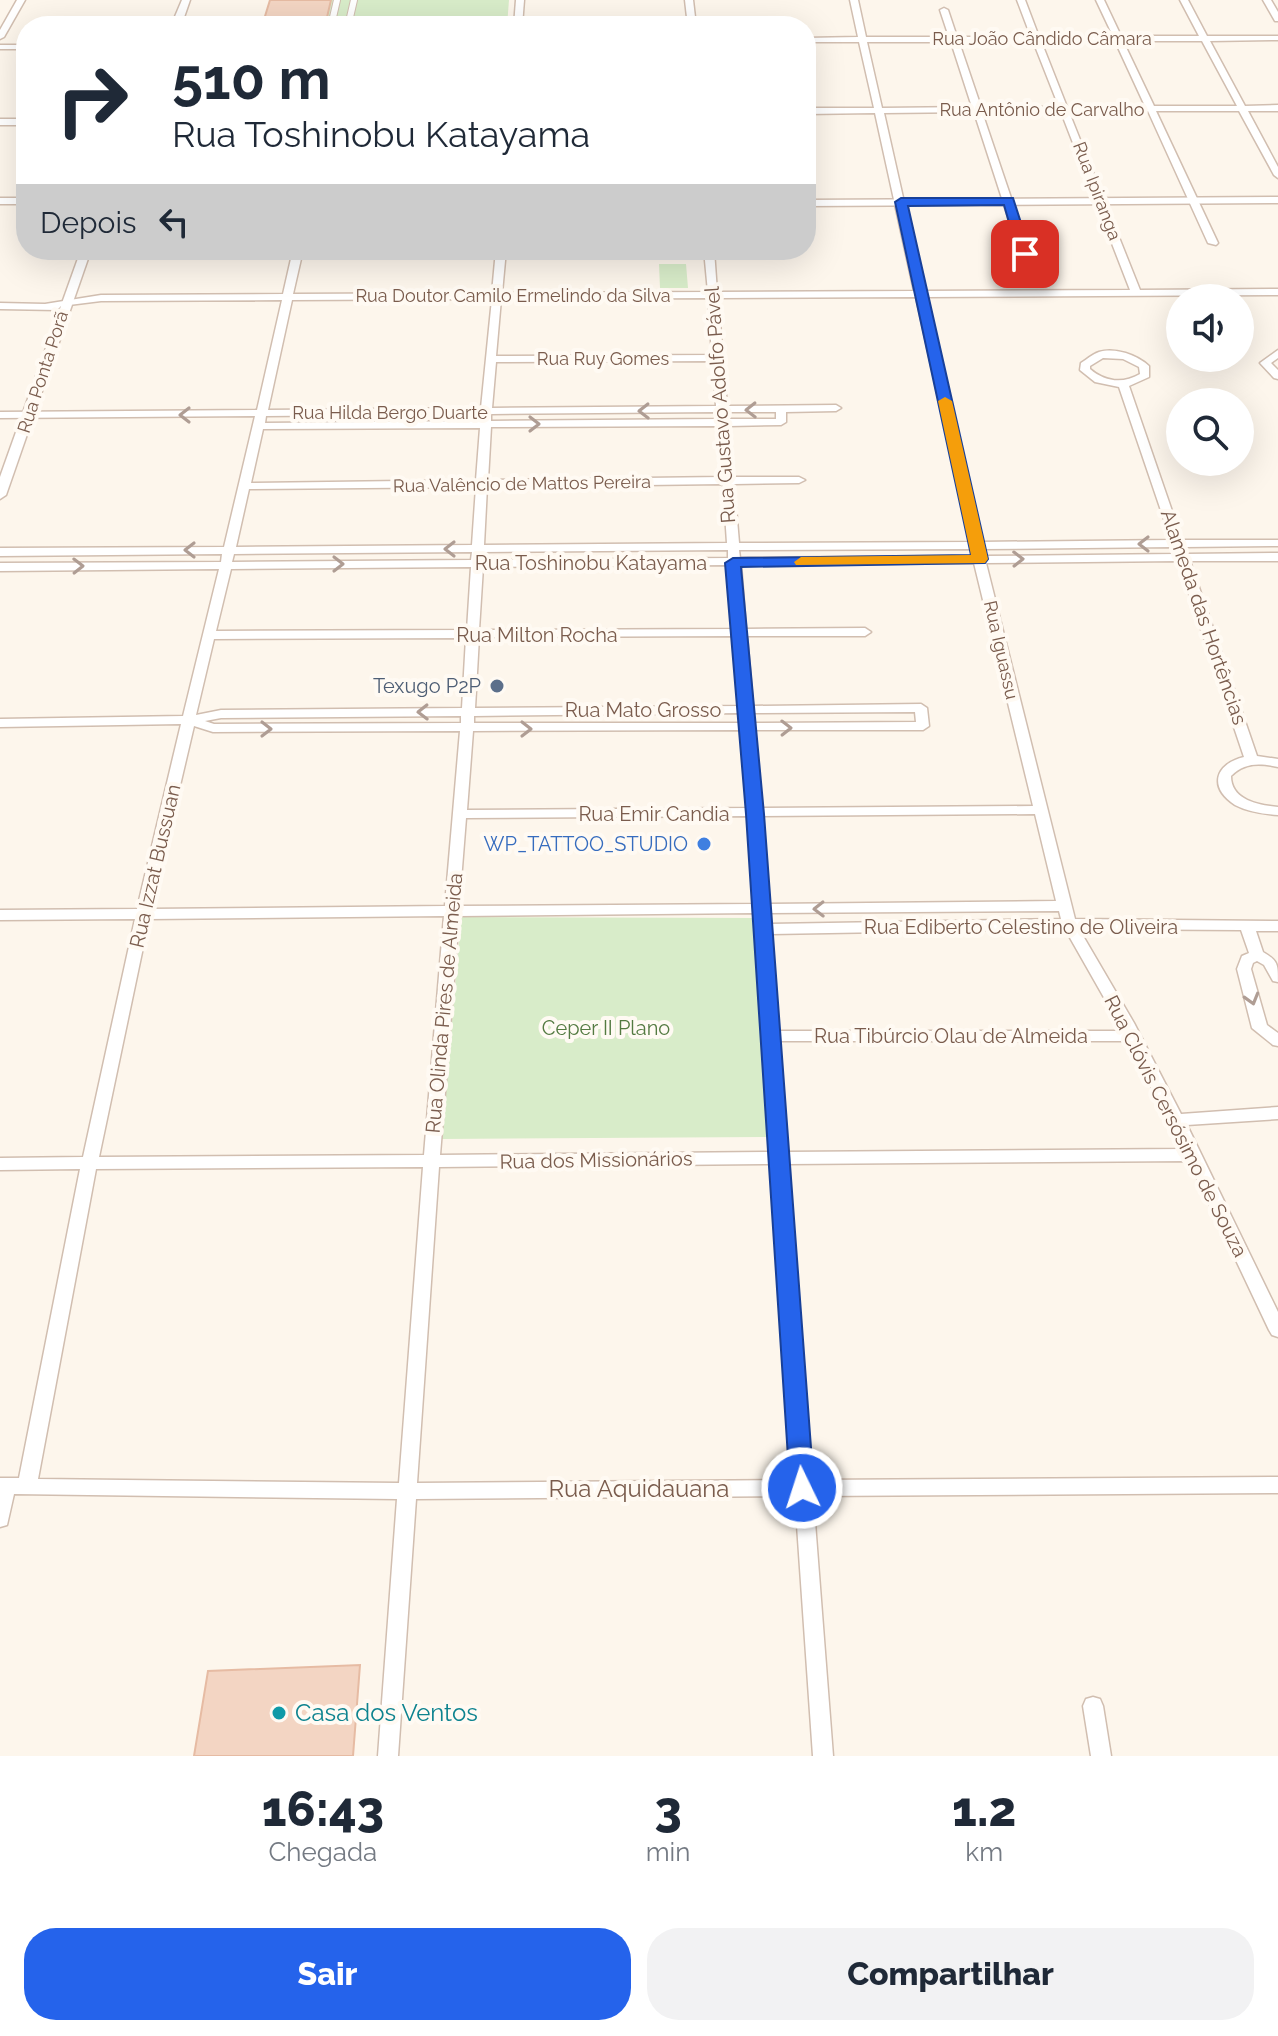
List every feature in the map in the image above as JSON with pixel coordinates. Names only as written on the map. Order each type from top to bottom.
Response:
[{"type":"street","points":[[0,38],[21,0]]},
{"type":"street","name":"Rua Iguassu","points":[[854,0],[976,545],[1069,924]]},
{"type":"street","name":"Rua Ipiranga","points":[[1021,0],[1136,292]]},
{"type":"street","points":[[1100,0],[1213,243]]},
{"type":"street","points":[[1184,0],[1278,175]]},
{"type":"street","points":[[1267,0],[1278,19]]},
{"type":"street","points":[[944,10],[1025,254]]},
{"type":"street","name":"Rua João Cândido Câmara","points":[[816,40],[1278,38]]},
{"type":"street","name":"Rua Antônio de Carvalho","points":[[816,111],[1278,108]]},
{"type":"street","points":[[816,203],[1278,200]]},
{"type":"street","name":"Rua Ponta Porã","points":[[0,495],[82,260]]},
{"type":"street","name":"Rua Izzat Bussuan","points":[[0,1519],[11,1486],[90,1163],[143,914],[261,420],[296,260]]},
{"type":"street","name":"Rua Olinda Pires de Almeida","points":[[388,1756],[431,1162],[469,711],[490,359],[500,260]]},
{"type":"street","name":"Rua Gustavo Adolfo Pável","points":[[710,260],[755,814],[823,1756]]},
{"type":"street","points":[[712,299],[921,294],[1278,292]]},
{"type":"street","name":"Rua Doutor Camilo Ermelindo da Silva","points":[[0,306],[101,306],[133,300],[287,298],[594,296],[597,303],[603,305],[712,299]]},
{"type":"street","points":[[1278,353],[1265,363],[1278,376]]},
{"type":"street","points":[[1110,354],[1130,357],[1144,366],[1145,375],[1140,380],[1123,384],[1095,379],[1085,365],[1093,357],[1110,354]]},
{"type":"street","name":"Rua Ruy Gomes","points":[[490,359],[716,358]]},
{"type":"street","name":"Alameda das Hortências","points":[[1123,384],[1252,760]]},
{"type":"street","name":"Rua Hilda Bergo Duarte","points":[[0,415],[261,420],[723,417],[781,422],[781,409],[836,408]]},
{"type":"street","name":"Rua Valêncio de Mattos Pereira","points":[[244,486],[799,480]]},
{"type":"street","name":"Rua Toshinobu Katayama","points":[[732,555],[853,546],[1278,543]]},
{"type":"street","points":[[853,546],[856,561]]},
{"type":"street","name":"Rua Toshinobu Katayama","points":[[0,552],[227,557],[732,555],[856,561],[1278,557]]},
{"type":"street","name":"Rua Toshinobu Katayama","points":[[0,567],[227,557]]},
{"type":"street","name":"Rua Milton Rocha","points":[[209,635],[865,632]]},
{"type":"street","name":"Rua Mato Grosso","points":[[0,723],[190,720],[221,714],[921,708],[923,726],[213,728],[190,720]]},
{"type":"street","points":[[1278,763],[1252,760],[1230,768],[1224,775],[1224,784],[1238,801],[1250,807],[1278,811]]},
{"type":"street","name":"Rua Emir Candia","points":[[460,814],[1041,810]]},
{"type":"street","name":"Rua Ediberto Celestino de Oliveira","points":[[0,915],[1065,906]]},
{"type":"street","name":"Rua Ediberto Celestino de Oliveira","points":[[763,929],[1069,924],[1278,926]]},
{"type":"street","name":"Rua Clóvis Cersósimo de Souza","points":[[1069,924],[1132,1036],[1278,1330]]},
{"type":"street","points":[[1247,926],[1257,955],[1270,962],[1278,977]]},
{"type":"street","points":[[1257,955],[1247,960],[1244,969],[1260,1028],[1278,1041]]},
{"type":"street","name":"Rua Tibúrcio Olau de Almeida","points":[[771,1036],[1132,1036]]},
{"type":"street","points":[[1175,1120],[1278,1113]]},
{"type":"street","name":"Rua dos Missionários","points":[[0,1164],[1193,1155]]},
{"type":"street","name":"Rua Aquidauana","points":[[11,1486],[407,1491],[1278,1485]]},
{"type":"street","points":[[1093,1706],[1101,1756]]},
{"type":"green space","points":[[270,0],[509,0],[508,16],[265,16]]},
{"type":"green space","points":[[659,264],[686,264],[688,288],[660,288]]},
{"type":"green space","name":"Ceper II Plano","points":[[461,917],[754,918],[769,1137],[442,1139]]},
{"type":"building","points":[[270,0],[331,0],[327,16],[265,16]]},
{"type":"building","name":"Casa dos Ventos","points":[[360,1665],[353,1756],[194,1756],[208,1671]]},
{"type":"slow traffic","points":[[801,562],[980,559],[945,401]]},
{"type":"place","name":"Texugo P2P","points":[[497,686]]},
{"type":"place","name":"WP_TATTOO_STUDIO","points":[[704,844]]},
{"type":"place","name":"Casa dos Ventos","points":[[279,1713]]},
{"type":"route","points":[[802,1488],[755,814],[733,563],[980,559],[901,202],[1008,201],[1025,254]]}]
